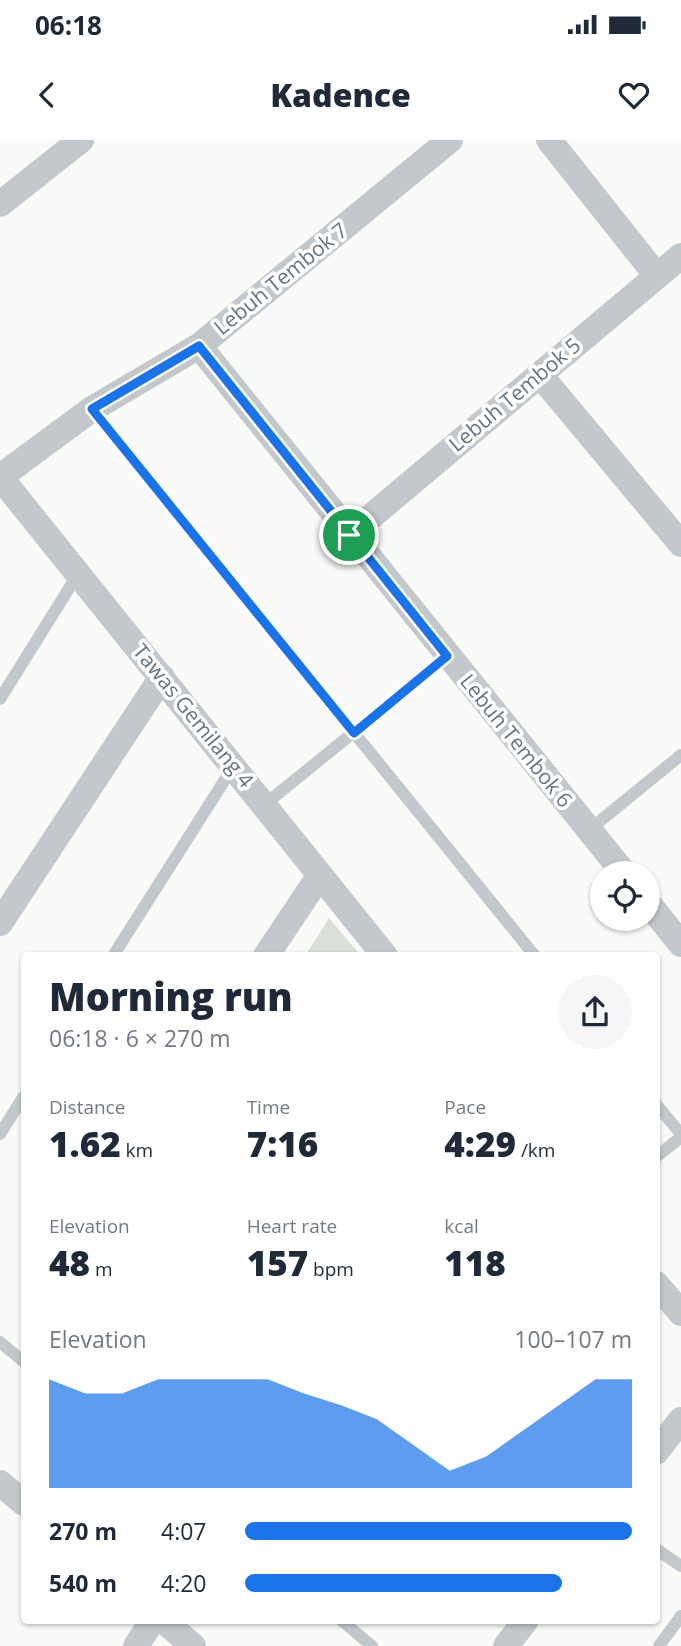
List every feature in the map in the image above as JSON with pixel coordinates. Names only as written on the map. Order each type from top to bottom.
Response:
[{"type":"street","points":[[0,204],[81,140]]},
{"type":"street","name":"Lebuh Tembok 7","points":[[0,477],[92,409],[199,346],[450,140]]},
{"type":"street","points":[[549,140],[657,276]]},
{"type":"street","name":"Lebuh Tembok 5","points":[[349,535],[681,256]]},
{"type":"street","name":"Lebuh Tembok 6","points":[[199,346],[614,861]]},
{"type":"street","points":[[540,374],[681,544]]},
{"type":"street","name":"Tawas Gemilang 4","points":[[0,477],[382,952]]},
{"type":"street","points":[[0,923],[162,677]]},
{"type":"street","points":[[269,952],[320,875]]},
{"type":"street","points":[[660,918],[681,944]]},
{"type":"street","points":[[660,1289],[681,1313]]},
{"type":"street","points":[[660,1447],[681,1420]]},
{"type":"street","points":[[0,1483],[21,1500]]},
{"type":"street","points":[[136,1646],[150,1624]]},
{"type":"street","points":[[168,1624],[193,1646]]},
{"type":"street","points":[[506,1646],[523,1624]]},
{"type":"lane","points":[[92,409],[532,952]]},
{"type":"lane","points":[[0,699],[78,574]]},
{"type":"lane","points":[[264,805],[447,656]]},
{"type":"lane","points":[[589,830],[681,755]]},
{"type":"lane","points":[[116,952],[233,767]]},
{"type":"lane","points":[[0,1134],[21,1101]]},
{"type":"lane","points":[[660,1109],[681,1136],[660,1154]]},
{"type":"lane","points":[[0,1342],[21,1360]]},
{"type":"lane","points":[[660,1552],[681,1566]]},
{"type":"lane","points":[[659,1646],[681,1616]]},
{"type":"lane","points":[[346,1624],[372,1646]]},
{"type":"shaded area","points":[[329,918],[357,952],[308,952]]},
{"type":"route","points":[[199,346],[349,535],[447,656],[354,733],[92,409],[199,346]]}]
